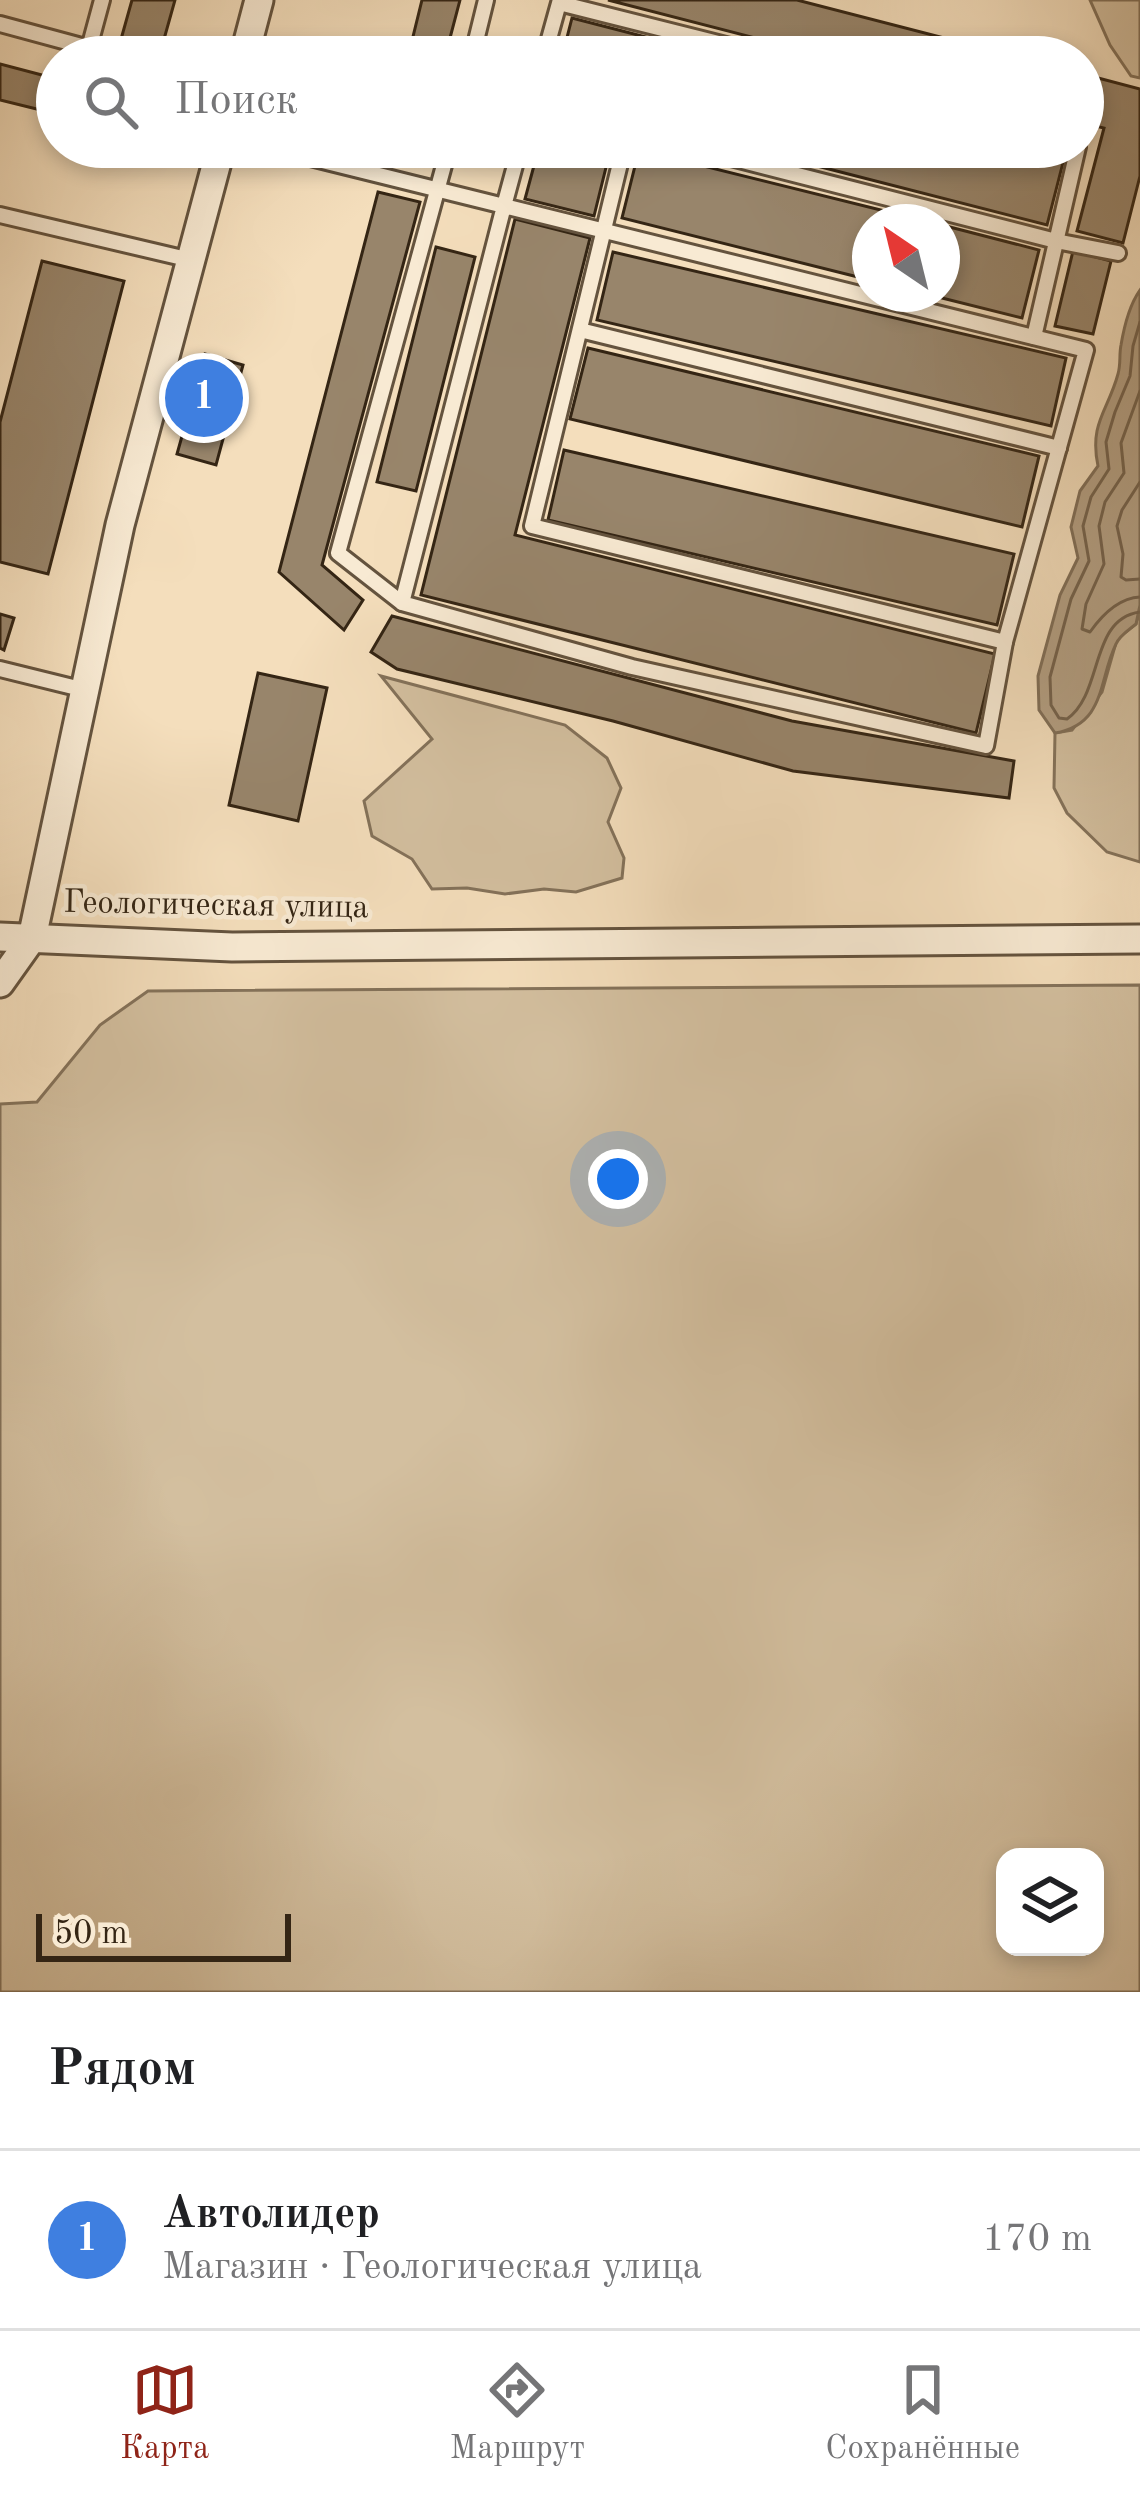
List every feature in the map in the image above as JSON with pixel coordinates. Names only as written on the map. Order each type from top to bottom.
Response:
[{"type":"street","points":[[250,36],[260,0]]},
{"type":"street","name":"Геологическая улица","points":[[215,168],[120,525],[32,938],[232,947],[1140,939]]},
{"type":"street","points":[[0,937],[32,938]]},
{"type":"street","points":[[0,983],[32,938]]},
{"type":"lane","points":[[92,36],[102,0]]},
{"type":"lane","points":[[477,36],[486,0]]},
{"type":"lane","points":[[548,36],[554,1],[692,36]]},
{"type":"lane","points":[[0,24],[44,36]]},
{"type":"lane","points":[[350,168],[439,190],[504,206],[604,231],[1086,350],[1005,642],[986,746],[632,667],[402,604],[338,554],[439,190],[444,168]]},
{"type":"lane","points":[[402,604],[514,168]]},
{"type":"lane","points":[[619,168],[532,526],[1005,642]]},
{"type":"lane","points":[[770,168],[1118,253]]},
{"type":"lane","points":[[1034,337],[1073,168]]},
{"type":"lane","points":[[0,215],[191,260]]},
{"type":"lane","points":[[580,330],[1059,448]]},
{"type":"lane","points":[[0,669],[85,690]]},
{"type":"shaded area","points":[[1090,0],[1140,0],[1140,78],[1131,76],[1110,45]]},
{"type":"shaded area","points":[[1140,605],[1140,862],[1107,852],[1067,813],[1054,788],[1055,733],[1072,730],[1102,692],[1117,639],[1136,624]]},
{"type":"shaded area","points":[[381,676],[565,725],[607,758],[621,788],[608,822],[624,858],[622,878],[576,892],[432,889],[412,859],[372,836],[364,801],[432,739]]},
{"type":"shaded area","points":[[1140,985],[1140,1992],[0,1992],[0,1104],[37,1102],[100,1025],[148,991]]},
{"type":"water","points":[[1140,290],[1140,605],[1136,624],[1116,644],[1092,711],[1072,728],[1055,733],[1039,710],[1038,676],[1060,595],[1078,558],[1071,527],[1080,491],[1098,466],[1098,428],[1118,374],[1128,316]]},
{"type":"building","points":[[132,0],[175,0],[165,36],[122,36]]},
{"type":"building","points":[[422,0],[460,0],[451,36],[413,36]]},
{"type":"building","points":[[608,0],[797,0],[937,36],[748,36]]},
{"type":"building","points":[[572,18],[642,36],[567,36]]},
{"type":"building","points":[[0,64],[36,73],[36,109],[0,100]]},
{"type":"building","points":[[1104,80],[1140,89],[1140,176],[1123,243],[1077,231],[1094,168],[1104,168]]},
{"type":"building","points":[[533,168],[606,168],[594,216],[525,199]]},
{"type":"building","points":[[634,168],[712,168],[856,204],[852,204],[852,276],[622,218]]},
{"type":"building","points":[[825,168],[1062,168],[1047,225]]},
{"type":"building","points":[[378,192],[420,202],[322,565],[363,600],[344,630],[279,572]]},
{"type":"building","points":[[515,219],[590,238],[515,535],[995,654],[976,733],[421,595]]},
{"type":"building","points":[[960,230],[1039,250],[1022,318],[960,302]]},
{"type":"building","points":[[436,247],[475,257],[416,491],[377,482]]},
{"type":"building","points":[[1073,251],[1111,261],[1093,334],[1055,326]]},
{"type":"building","points":[[613,252],[852,308],[852,312],[869,312],[1066,358],[1051,426],[597,320]]},
{"type":"building","points":[[42,261],[124,281],[48,574],[0,562],[0,422]]},
{"type":"building","points":[[588,348],[1039,456],[1022,527],[570,419]]},
{"type":"building","points":[[205,354],[243,365],[216,465],[177,454]]},
{"type":"building","points":[[564,450],[1014,554],[997,625],[548,520]]},
{"type":"building","points":[[0,614],[14,618],[4,650],[0,648]]},
{"type":"building","points":[[392,616],[792,721],[1014,761],[1009,798],[793,771],[397,669],[371,652]]},
{"type":"building","points":[[258,673],[327,688],[298,821],[229,805]]},
{"type":"place","name":"Автолидер","points":[[204,398]]}]
